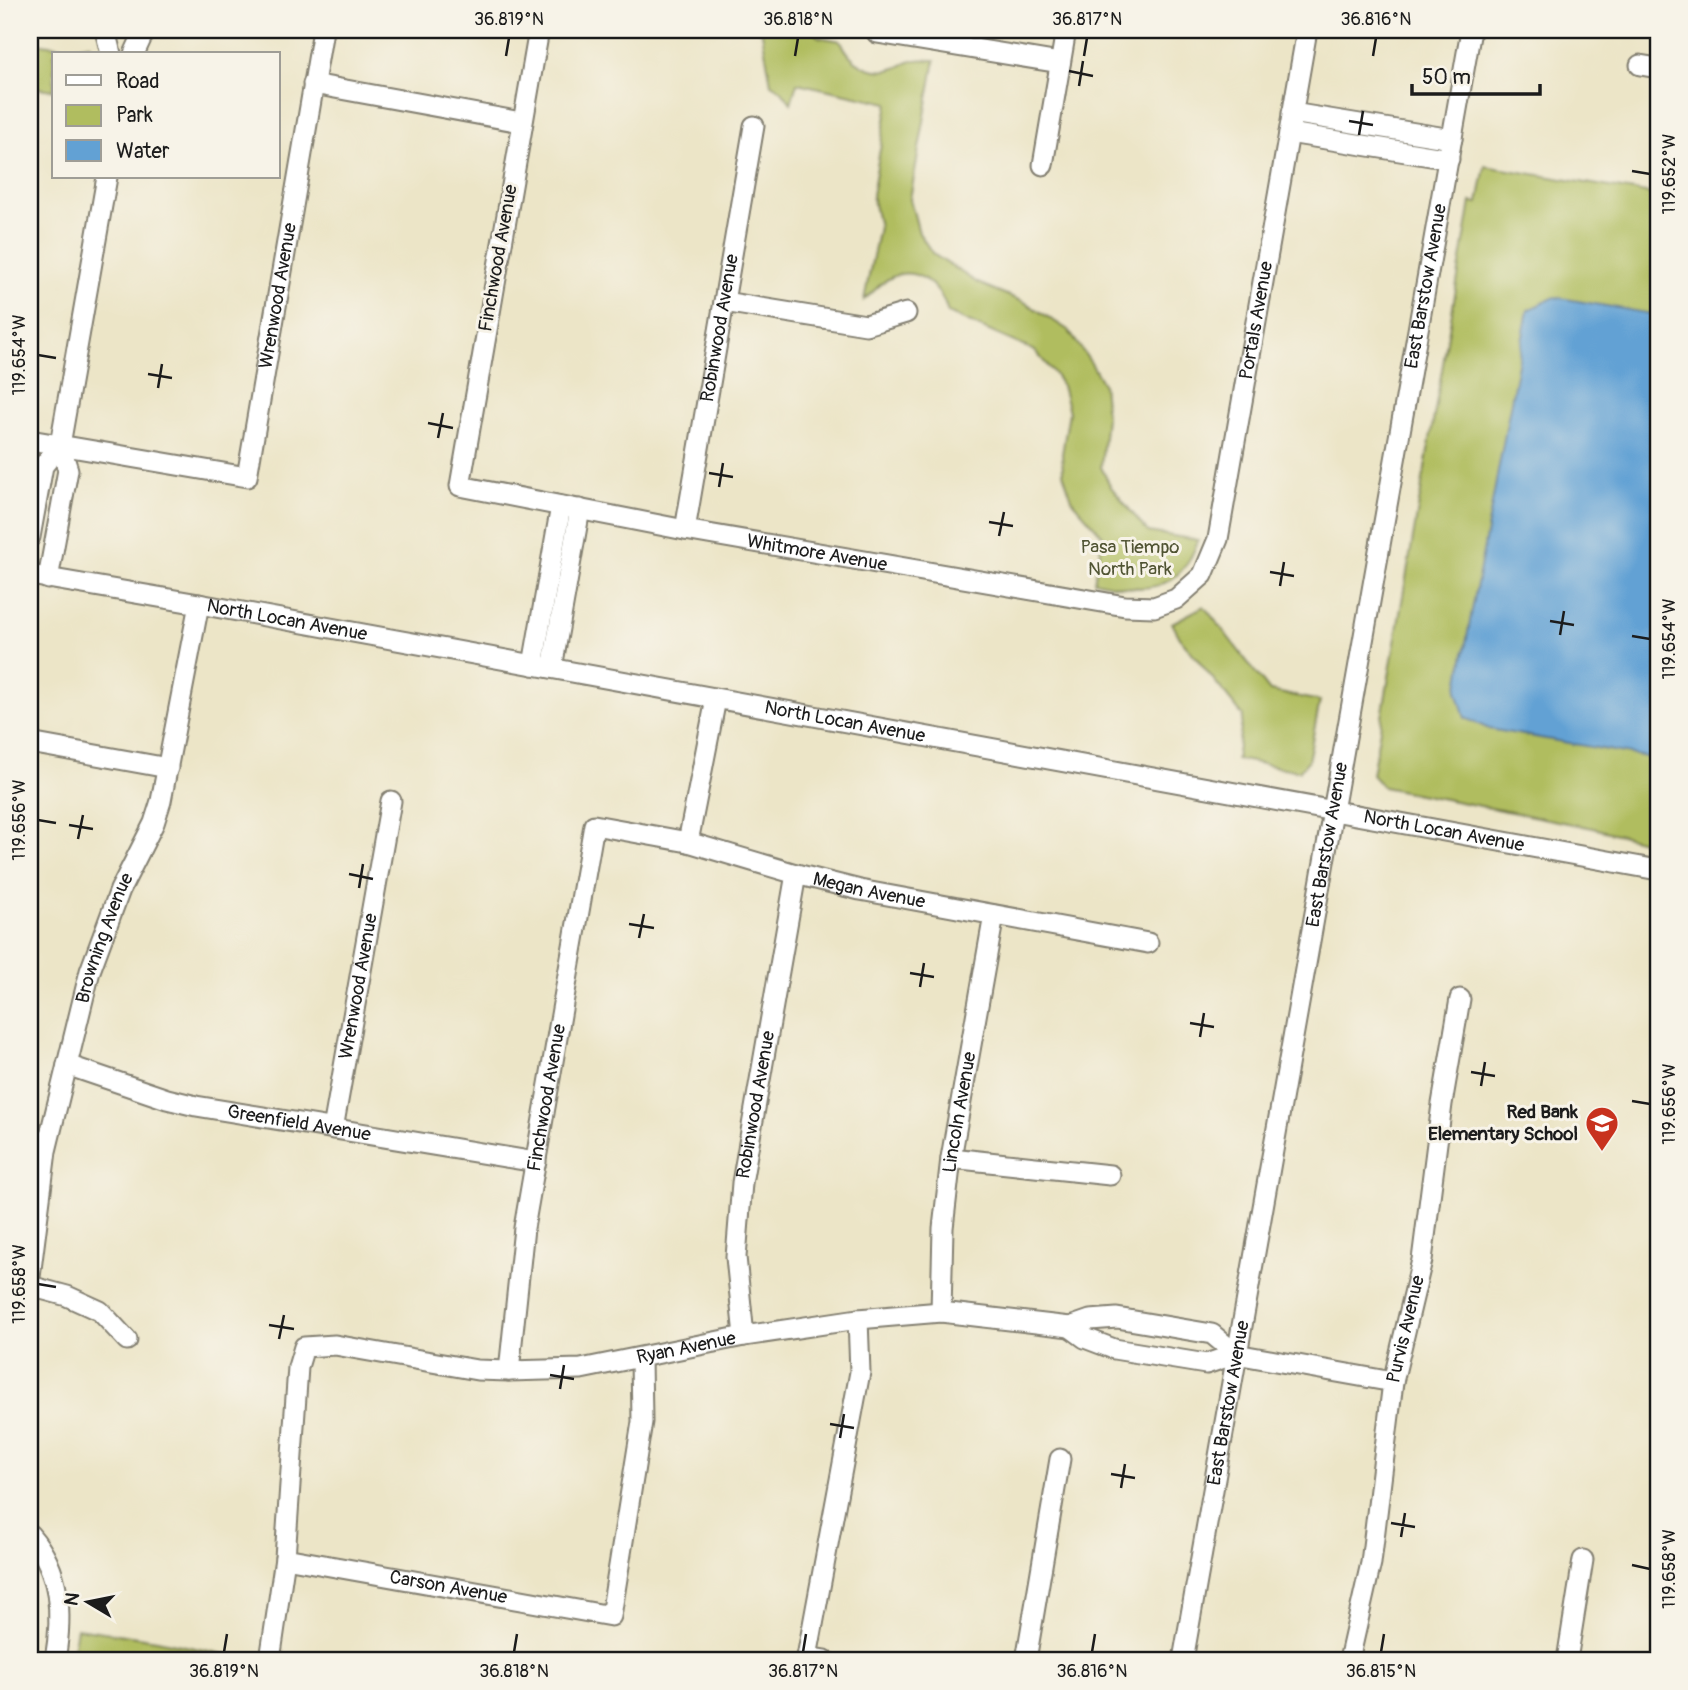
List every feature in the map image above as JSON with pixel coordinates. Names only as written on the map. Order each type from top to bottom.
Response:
[{"type":"street","points":[[105,30],[110,52]]},
{"type":"street","points":[[135,52],[145,30]]},
{"type":"street","name":"Wrenwood Avenue","points":[[60,445],[247,477],[323,30]]},
{"type":"street","name":"Finchwood Avenue","points":[[460,486],[539,30]]},
{"type":"street","points":[[1043,165],[1066,30]]},
{"type":"street","name":"Portals Avenue","points":[[1176,599],[1203,575],[1218,539],[1307,30]]},
{"type":"street","name":"East Barstow Avenue","points":[[1183,1660],[1471,30]]},
{"type":"street","points":[[877,33],[1060,63]]},
{"type":"street","points":[[313,84],[521,122]]},
{"type":"street","points":[[1292,113],[1452,139]]},
{"type":"street","name":"Robinwood Avenue","points":[[685,530],[754,126]]},
{"type":"street","points":[[1289,133],[1449,159]]},
{"type":"street","points":[[39,577],[68,470],[60,445],[107,178]]},
{"type":"street","points":[[724,302],[866,325],[906,313]]},
{"type":"street","points":[[30,440],[60,445]]},
{"type":"street","points":[[30,537],[43,466],[60,445]]},
{"type":"street","name":"Whitmore Avenue","points":[[460,486],[685,530],[1125,606],[1154,607],[1176,599]]},
{"type":"street","points":[[543,666],[570,507]]},
{"type":"street","name":"North Locan Avenue","points":[[39,577],[543,666],[1658,870]]},
{"type":"street","name":"Browning Avenue","points":[[30,1277],[46,1151],[90,971],[120,890],[154,823],[169,768],[199,604]]},
{"type":"street","points":[[688,842],[716,699]]},
{"type":"street","points":[[30,743],[169,768]]},
{"type":"street","name":"Wrenwood Avenue","points":[[333,1129],[391,801]]},
{"type":"street","name":"Finchwood Avenue","points":[[509,1371],[517,1276],[594,825]]},
{"type":"street","name":"Megan Avenue","points":[[594,825],[688,842],[860,890],[1148,943]]},
{"type":"street","name":"Robinwood Avenue","points":[[744,1336],[736,1257],[742,1183],[796,874]]},
{"type":"street","name":"Lincoln Avenue","points":[[941,1312],[943,1228],[951,1158],[994,915]]},
{"type":"street","name":"Purvis Avenue","points":[[1349,1660],[1371,1563],[1393,1382],[1422,1260],[1442,1104],[1460,999]]},
{"type":"street","name":"Greenfield Avenue","points":[[67,1065],[186,1104],[536,1162]]},
{"type":"street","points":[[951,1158],[1110,1175]]},
{"type":"street","points":[[30,1286],[100,1311],[127,1340]]},
{"type":"street","name":"Ryan Avenue","points":[[285,1558],[298,1367],[304,1347],[335,1345],[477,1370],[581,1369],[744,1336],[858,1319],[941,1312],[1070,1327],[1090,1320],[1117,1318],[1212,1334],[1236,1354]]},
{"type":"street","points":[[816,1659],[860,1372],[858,1319]]},
{"type":"street","name":"Ryan Avenue","points":[[1070,1327],[1085,1338],[1114,1349],[1206,1364],[1236,1354]]},
{"type":"street","points":[[1236,1354],[1393,1382]]},
{"type":"street","name":"Carson Avenue","points":[[285,1558],[611,1616],[642,1422],[641,1358]]},
{"type":"street","points":[[1026,1660],[1060,1459]]},
{"type":"street","points":[[30,1535],[54,1574],[60,1608],[55,1660]]},
{"type":"street","points":[[270,1660],[285,1558]]},
{"type":"street","points":[[1567,1660],[1583,1560]]},
{"type":"green space","name":"Pasa Tiempo North Park","points":[[759,30],[812,30],[819,37],[841,41],[850,56],[871,69],[887,70],[917,60],[935,60],[910,199],[919,233],[933,254],[978,283],[1026,303],[1068,330],[1103,384],[1106,417],[1101,467],[1111,487],[1148,532],[1198,540],[1181,571],[1170,580],[1143,588],[1094,581],[1103,536],[1073,502],[1063,473],[1062,454],[1069,412],[1062,386],[1035,351],[948,313],[934,287],[919,276],[900,274],[890,278],[864,300],[879,227],[872,195],[888,103],[797,83],[791,103],[781,90],[771,84],[762,33]]},
{"type":"green space","points":[[30,42],[68,48],[90,44],[92,52],[52,52],[52,90],[30,87]]},
{"type":"green space","points":[[1485,166],[1658,195],[1658,845],[1593,828],[1383,787],[1372,775],[1471,202],[1478,203]]},
{"type":"green space","name":"Pasa Tiempo North Park","points":[[1204,606],[1270,691],[1320,701],[1308,761],[1299,771],[1236,759],[1243,716],[1180,638],[1172,623]]},
{"type":"green space","points":[[77,1628],[157,1640],[251,1660],[71,1660]]},
{"type":"water","points":[[1555,297],[1658,315],[1658,759],[1489,729],[1465,718],[1457,691],[1528,310]]},
{"type":"place","name":"Red Bank Elementary School","points":[[1602,1153]]}]
